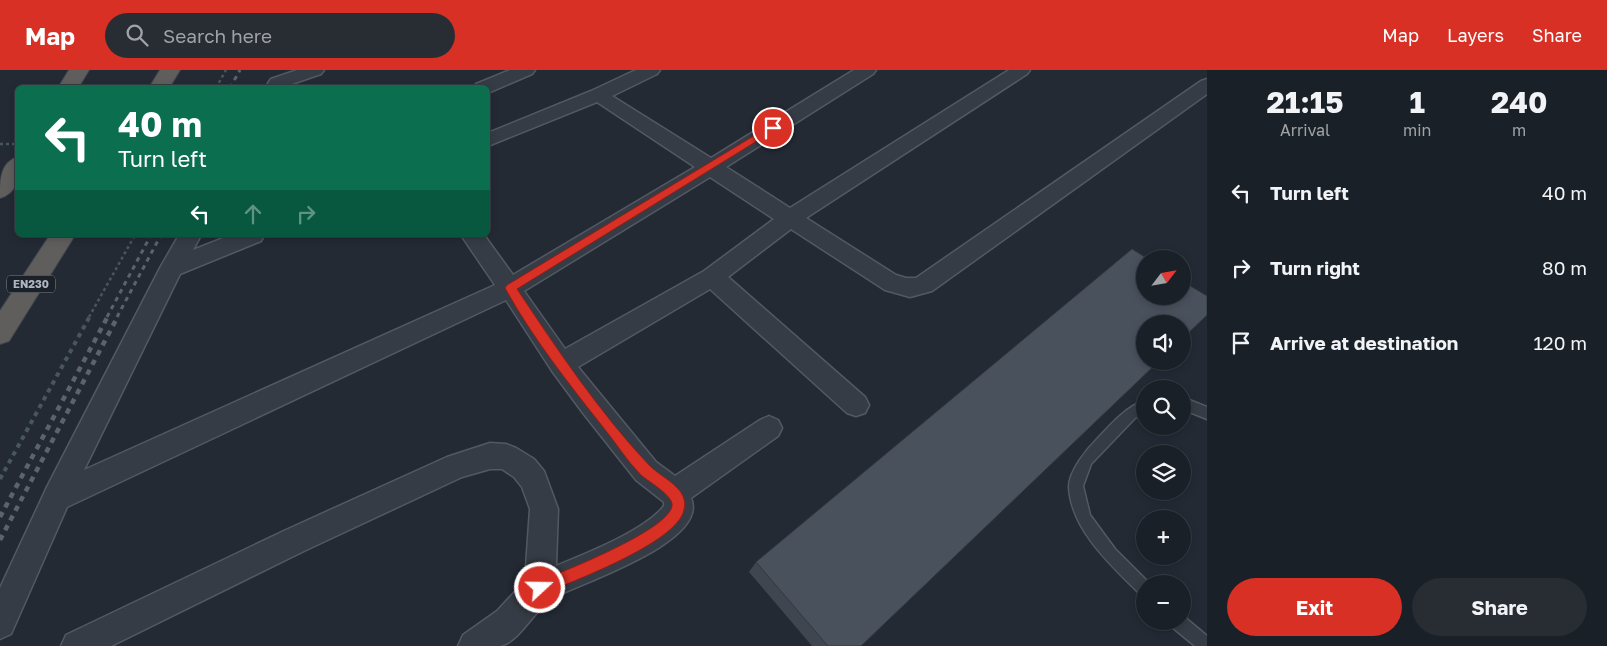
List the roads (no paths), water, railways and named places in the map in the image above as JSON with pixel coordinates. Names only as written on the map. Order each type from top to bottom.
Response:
[{"type":"highway","points":[[70,85],[79,70]]},
{"type":"highway","points":[[161,85],[170,70]]},
{"type":"highway","points":[[0,190],[15,168]]},
{"type":"highway","name":"EN230","points":[[0,333],[62,237]]},
{"type":"street","points":[[276,80],[315,70]]},
{"type":"street","points":[[490,85],[526,70]]},
{"type":"street","points":[[490,139],[598,95],[651,70]]},
{"type":"street","points":[[57,496],[510,288],[867,70]]},
{"type":"street","points":[[561,364],[712,277],[789,219],[1021,70]]},
{"type":"street","points":[[598,95],[888,281],[900,287],[914,290],[924,285],[1207,84]]},
{"type":"street","points":[[0,623],[57,496],[171,268],[189,237]]},
{"type":"street","points":[[171,268],[248,237]]},
{"type":"street","points":[[473,237],[561,364],[646,471],[674,493],[679,503],[678,511],[668,524],[618,555],[540,588],[508,622],[474,646]]},
{"type":"street","points":[[712,277],[856,406]]},
{"type":"street","points":[[674,493],[769,428]]},
{"type":"street","points":[[77,646],[457,466],[490,456],[506,457],[524,468],[534,480],[544,509],[540,588]]},
{"type":"lane","points":[[1191,407],[1207,413]]},
{"type":"lane","points":[[1136,411],[1130,414],[1086,460],[1076,486],[1084,518],[1110,554],[1136,580]]},
{"type":"lane","points":[[1188,630],[1207,646]]},
{"type":"railway","points":[[232,85],[240,70]]},
{"type":"railway","points":[[107,317],[150,237]]},
{"type":"railway","points":[[117,317],[160,237]]},
{"type":"railway","points":[[0,517],[108,316]]},
{"type":"railway","points":[[0,540],[118,316]]}]
